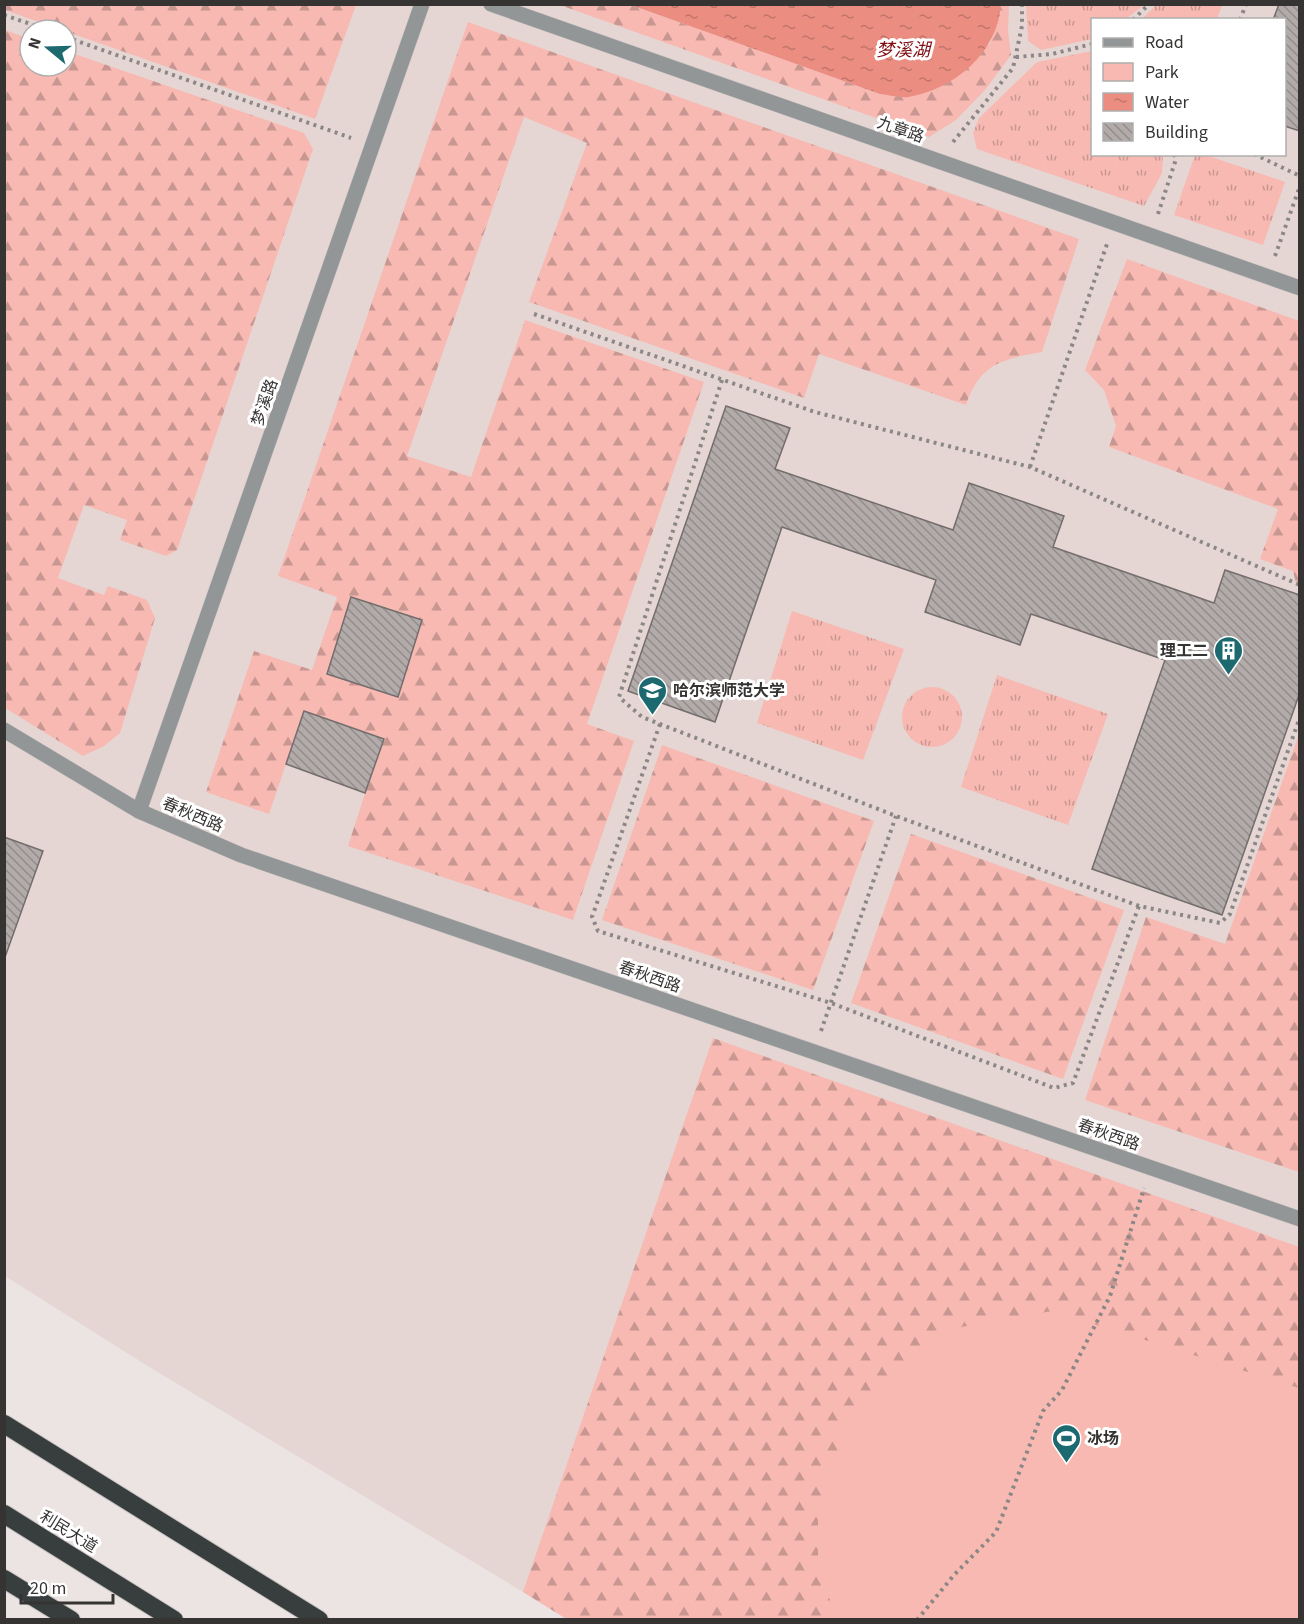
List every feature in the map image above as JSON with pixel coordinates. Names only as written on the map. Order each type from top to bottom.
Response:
[{"type":"highway","points":[[4,1424],[319,1620]]},
{"type":"highway","name":"利民大道","points":[[4,1514],[174,1620]]},
{"type":"highway","points":[[4,1579],[71,1620]]},
{"type":"lane","name":"梦溪路","points":[[139,811],[422,4]]},
{"type":"lane","name":"九章路","points":[[491,4],[1299,288]]},
{"type":"lane","name":"春秋西路","points":[[4,730],[139,811],[241,855],[1299,1219]]},
{"type":"path","points":[[938,161],[1013,68],[1022,26],[1022,4]]},
{"type":"path","points":[[1135,18],[1149,4]]},
{"type":"path","points":[[78,40],[373,145]]},
{"type":"path","points":[[1016,57],[1052,54],[1091,44]]},
{"type":"path","points":[[1151,236],[1176,159],[1175,156]]},
{"type":"path","points":[[1258,156],[1299,176]]},
{"type":"path","points":[[1267,277],[1299,186]]},
{"type":"path","points":[[1030,467],[1114,223]]},
{"type":"path","points":[[534,314],[815,412],[1030,467],[1299,585]]},
{"type":"path","points":[[722,380],[619,697],[642,717],[896,816],[1139,906],[1220,923],[1230,914],[1299,717]]},
{"type":"path","points":[[660,724],[592,916],[598,931],[831,1003],[1054,1088],[1073,1083],[1139,906]]},
{"type":"path","points":[[814,1052],[896,816]]},
{"type":"path","points":[[917,1620],[954,1575],[996,1532],[1043,1411],[1062,1390],[1110,1296],[1150,1167]]},
{"type":"shaded area","name":"哈尔滨师范大学","points":[[4,5],[1299,5],[1299,1619],[568,1619],[146,1365],[5,1276]]},
{"type":"green space","points":[[5,4],[356,4],[315,119],[78,36],[78,18],[28,18],[5,10]]},
{"type":"green space","points":[[1026,4],[1144,5],[1127,18],[1091,18],[1091,39],[1041,50],[1028,41]]},
{"type":"green space","points":[[1156,4],[1222,5],[1217,18],[1143,18]]},
{"type":"green space","points":[[560,5],[631,5],[880,94],[990,44],[1001,5],[1009,5],[1008,31],[1011,55],[985,90],[956,120],[929,137]]},
{"type":"green space","points":[[468,22],[1079,239],[1042,352],[1016,357],[995,365],[978,380],[966,405],[819,354],[804,398],[529,302],[587,143],[524,117],[407,456],[471,477],[525,320],[704,382],[587,724],[634,741],[573,920],[348,846],[383,738],[304,711],[269,814],[206,792],[254,651],[312,670],[337,597],[278,576]]},
{"type":"green space","points":[[5,30],[18,35],[18,78],[78,78],[78,55],[304,133],[313,149],[177,550],[166,556],[120,540],[127,520],[84,505],[58,578],[104,595],[108,586],[147,600],[155,618],[120,733],[104,746],[83,756],[5,708]]},
{"type":"green space","points":[[1091,51],[1091,156],[1163,156],[1162,173],[1144,206],[977,149],[973,133],[979,118],[1037,62]]},
{"type":"green space","points":[[1195,156],[1209,156],[1285,182],[1263,245],[1174,215]]},
{"type":"green space","points":[[1127,259],[1299,321],[1299,584],[1296,583],[1293,571],[1260,559],[1278,509],[1109,447],[1116,426],[1104,390],[1085,370]]},
{"type":"green space","points":[[792,611],[904,649],[863,760],[757,723]]},
{"type":"green space","points":[[997,675],[1108,714],[1068,825],[961,787]]},
{"type":"green space","points":[[932,687],[949,692],[957,700],[962,717],[957,734],[949,742],[932,747],[915,742],[907,734],[902,717],[907,700],[915,692]]},
{"type":"green space","points":[[1299,734],[1299,1172],[1085,1100],[1146,917],[1225,944]]},
{"type":"green space","points":[[662,745],[874,821],[813,990],[602,920]]},
{"type":"green space","points":[[911,834],[1124,910],[1063,1079],[851,1003]]},
{"type":"green space","points":[[713,1038],[1299,1247],[1299,1619],[568,1620],[523,1592]]},
{"type":"green space","name":"冰场","points":[[1052,1311],[1299,1388],[1299,1619],[837,1619],[818,1568],[818,1507],[848,1420],[876,1384],[961,1327]]},
{"type":"water","name":"梦溪湖","points":[[631,5],[1001,5],[998,22],[991,38],[971,66],[942,86],[925,93],[905,97],[880,94]]},
{"type":"building","points":[[1279,4],[1300,4],[1300,131],[1286,127],[1286,18],[1274,18]]},
{"type":"building","name":"理工二","points":[[726,406],[790,428],[775,469],[953,530],[969,483],[1064,516],[1053,547],[1214,603],[1225,570],[1300,595],[1300,692],[1222,915],[1092,869],[1165,660],[1031,614],[1020,645],[925,612],[936,580],[782,527],[715,722],[628,691]]},
{"type":"building","points":[[351,597],[422,620],[398,697],[327,674]]},
{"type":"building","points":[[304,711],[384,739],[365,793],[286,764]]},
{"type":"building","points":[[4,837],[43,851],[4,960]]},
{"type":"place","name":"理工二","points":[[1229,676]]},
{"type":"place","name":"哈尔滨师范大学","points":[[652,716]]},
{"type":"place","name":"冰场","points":[[1066,1464]]}]
